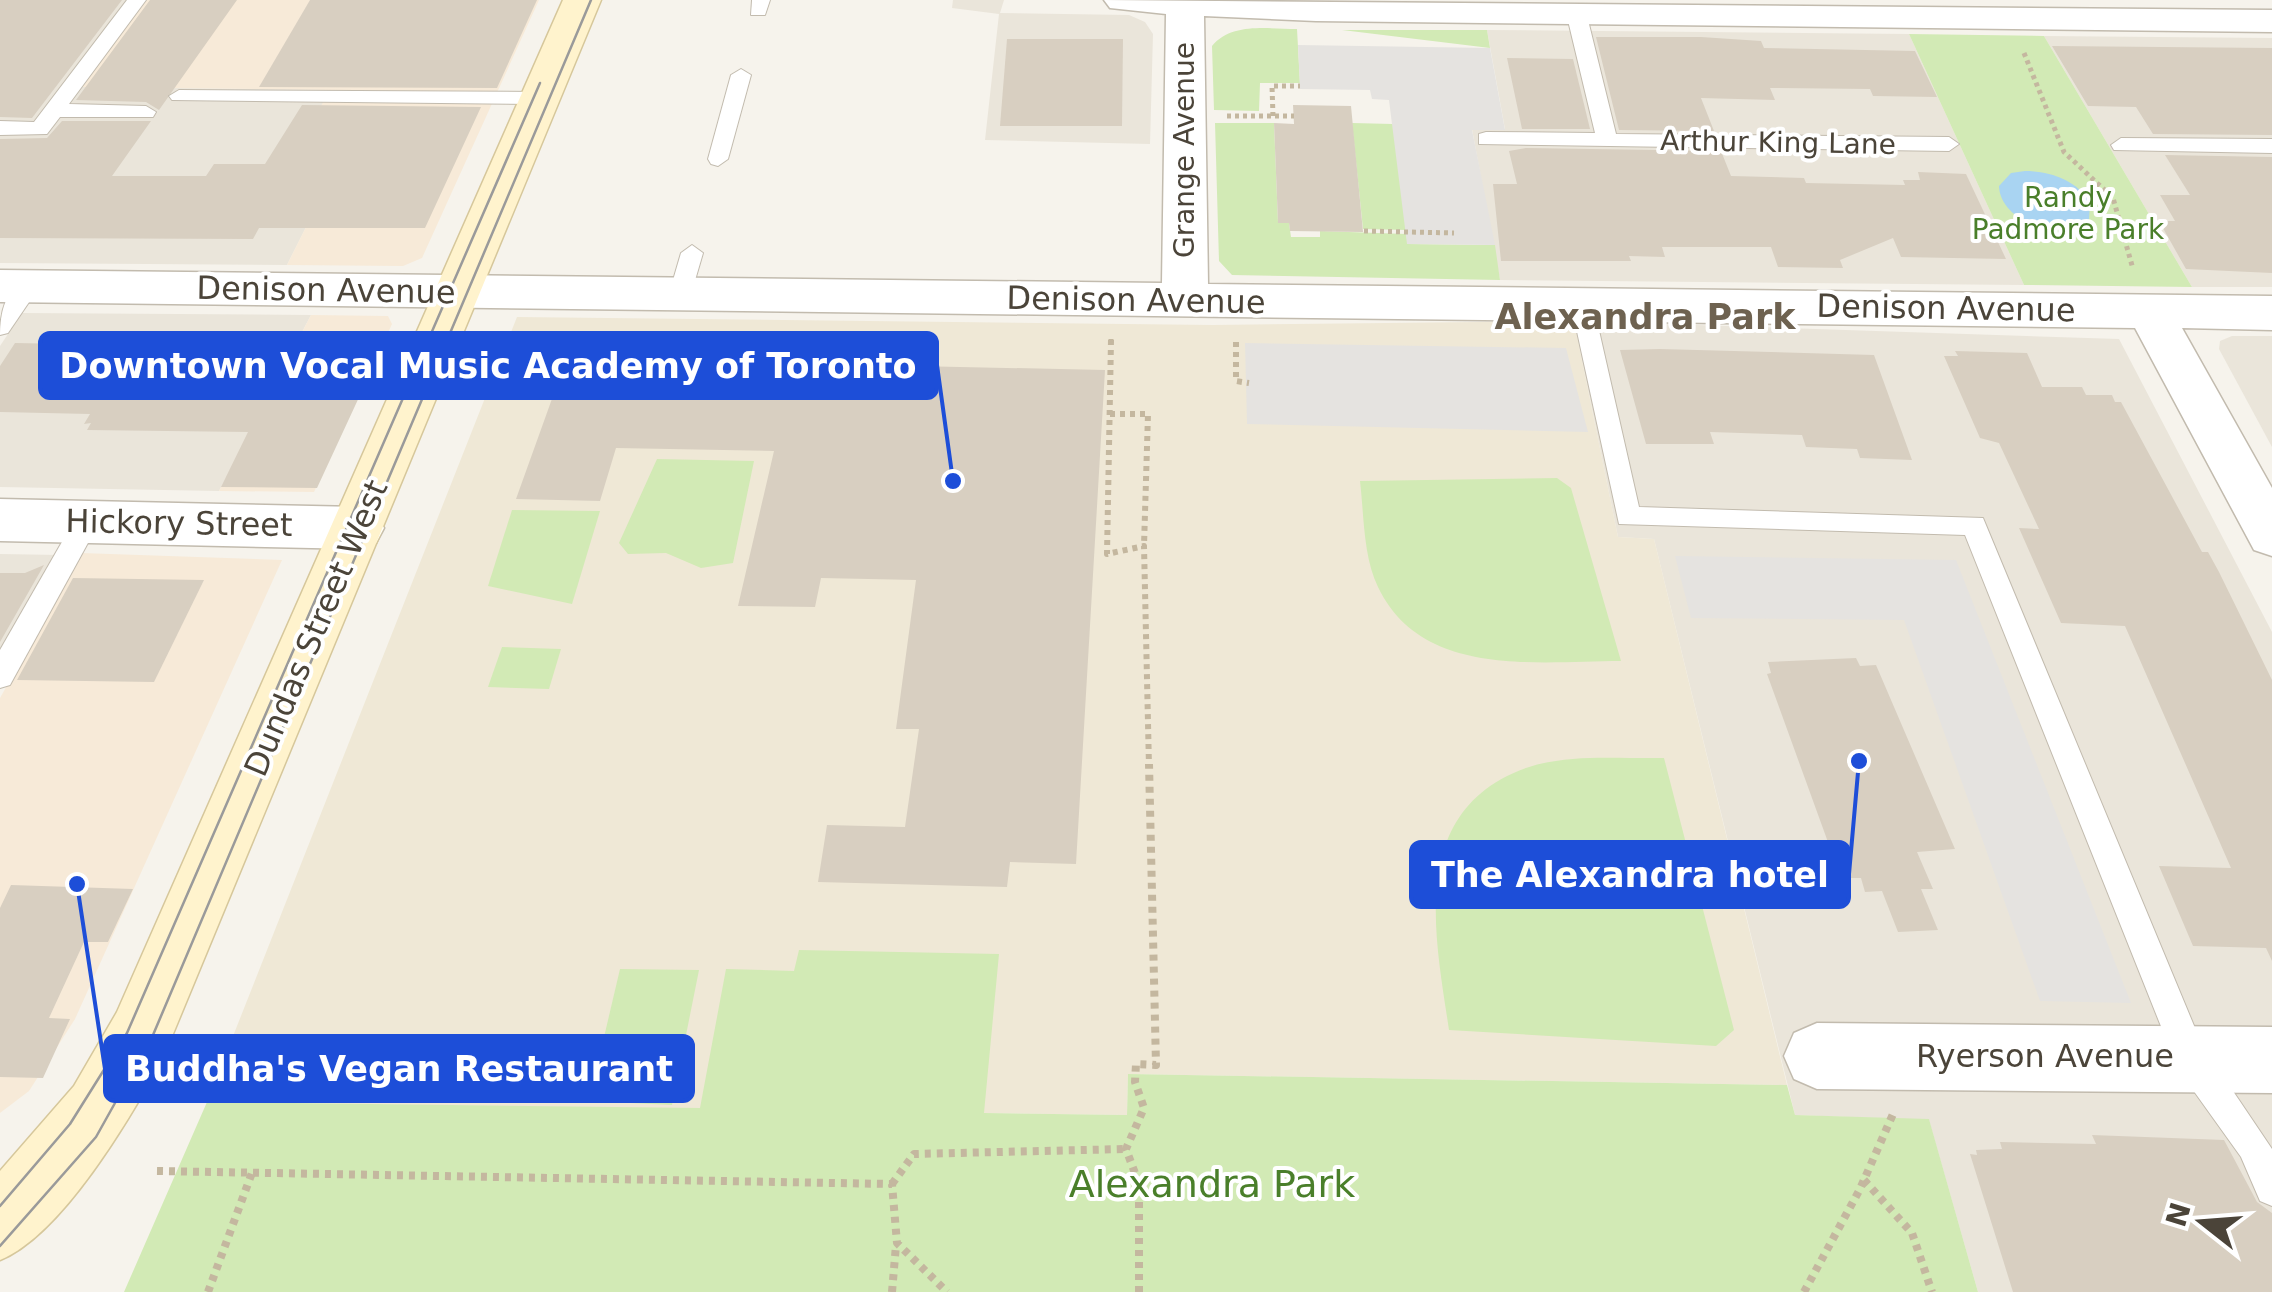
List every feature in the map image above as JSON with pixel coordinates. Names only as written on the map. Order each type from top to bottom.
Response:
[{"type":"main road","name":"Dundas Street West","points":[[0,1226],[98,1110],[140,1035],[582,0]]},
{"type":"street","points":[[1123,0],[2023,23],[2272,21]]},
{"type":"street","name":"Grange Avenue","points":[[1185,2],[1185,300]]},
{"type":"street","name":"Denison Avenue","points":[[14,286],[459,291],[686,274],[1185,300],[1582,304],[2142,293],[2272,313]]},
{"type":"street","points":[[2142,293],[2272,536]]},
{"type":"street","name":"Hickory Street","points":[[0,520],[358,528]]},
{"type":"street","name":"Ryerson Avenue","points":[[1818,1056],[2272,1060]]},
{"type":"lane","points":[[0,128],[40,129],[138,0]]},
{"type":"lane","points":[[1576,12],[1606,140]]},
{"type":"lane","points":[[718,159],[741,74]]},
{"type":"lane","points":[[179,96],[540,98]]},
{"type":"lane","points":[[55,110],[146,112]]},
{"type":"lane","name":"Arthur King Lane","points":[[1486,138],[1949,144]]},
{"type":"lane","points":[[2121,145],[2272,146]]},
{"type":"lane","points":[[0,327],[14,286]]},
{"type":"lane","points":[[1582,304],[1628,518],[1974,525],[2190,1057],[2253,1145],[2272,1189]]},
{"type":"lane","points":[[0,676],[87,521]]},
{"type":"path","points":[[2023,23],[2064,152],[2113,198],[2142,293]]},
{"type":"path","points":[[1273,116],[1272,86],[1300,86]]},
{"type":"path","points":[[1211,116],[1294,116]]},
{"type":"path","points":[[1364,231],[1454,233]]},
{"type":"path","points":[[1112,320],[1107,554],[1144,546]]},
{"type":"path","points":[[1234,333],[1236,380],[1249,383]]},
{"type":"path","points":[[1110,414],[1148,414],[1144,546],[1156,1064],[1136,1064],[1134,1082],[1144,1108],[1126,1149],[1140,1184],[1139,1292]]},
{"type":"path","points":[[1804,1292],[1864,1180],[1894,1112],[1885,1056]]},
{"type":"path","points":[[892,1292],[896,1243],[892,1184],[914,1154],[1126,1149]]},
{"type":"path","points":[[208,1292],[252,1170]]},
{"type":"path","points":[[157,1171],[892,1184]]},
{"type":"path","points":[[1864,1180],[1912,1233],[1932,1292]]},
{"type":"path","points":[[896,1243],[947,1292]]},
{"type":"shaded area","points":[[0,0],[147,0],[83,87],[331,90],[342,156],[287,265],[0,263]]},
{"type":"shaded area","points":[[147,0],[539,0],[422,258],[403,266],[287,265],[341,157],[293,155],[330,90],[82,87]]},
{"type":"shaded area","points":[[953,0],[1004,0],[1000,13],[1129,15],[1145,22],[1153,34],[1150,144],[985,140],[999,14],[952,8]]},
{"type":"shaded area","points":[[1487,30],[1909,34],[2024,285],[1500,280],[1472,129],[1505,129]]},
{"type":"shaded area","points":[[2044,36],[2272,38],[2272,287],[2192,287]]},
{"type":"shaded area","points":[[1298,45],[1490,48],[1505,130],[1472,130],[1495,245],[1407,244],[1389,100],[1372,99],[1370,90],[1300,89]]},
{"type":"shaded area","points":[[22,313],[311,315],[219,491],[0,487],[0,346]]},
{"type":"shaded area","points":[[311,315],[388,316],[392,324],[314,492],[219,491]]},
{"type":"shaded area","points":[[517,317],[1213,325],[1574,321],[1618,537],[1654,539],[1787,1085],[1128,1074],[1127,1115],[207,1102]]},
{"type":"shaded area","points":[[1574,321],[2119,339],[2272,632],[2272,1292],[1978,1292],[1929,1120],[1795,1115],[1654,539],[1618,537]]},
{"type":"shaded area","points":[[2232,336],[2272,336],[2272,447],[2219,349],[2220,341]]},
{"type":"shaded area","points":[[1245,343],[1566,348],[1588,432],[1247,424]]},
{"type":"shaded area","points":[[81,553],[282,560],[75,1019],[29,1091],[0,1113],[0,698]]},
{"type":"shaded area","points":[[0,554],[60,555],[0,661]]},
{"type":"shaded area","points":[[1675,556],[1956,560],[2131,1003],[2040,1001],[1904,620],[1691,618]]},
{"type":"green space","points":[[1297,29],[1300,83],[1260,83],[1259,111],[1214,110],[1212,46],[1220,38],[1240,30]]},
{"type":"green space","points":[[1342,30],[1487,30],[1490,48]]},
{"type":"green space","name":"Randy Padmore Park","points":[[1909,34],[2044,36],[2192,287],[2024,285]]},
{"type":"green space","points":[[1215,123],[1274,123],[1278,222],[1289,223],[1291,237],[1320,237],[1320,231],[1406,234],[1408,244],[1495,245],[1500,280],[1232,275],[1219,261]]},
{"type":"green space","points":[[1352,123],[1393,124],[1406,230],[1363,229]]},
{"type":"green space","points":[[657,459],[754,461],[733,563],[701,568],[666,553],[628,554],[619,543]]},
{"type":"green space","points":[[1557,478],[1571,488],[1621,661],[1485,659],[1452,651],[1423,637],[1398,617],[1378,587],[1369,562],[1360,481]]},
{"type":"green space","points":[[512,510],[600,511],[572,604],[488,586]]},
{"type":"green space","points":[[502,647],[561,649],[549,689],[488,687]]},
{"type":"green space","points":[[1664,758],[1734,1030],[1716,1046],[1449,1030],[1438,955],[1438,879],[1446,845],[1462,814],[1488,788],[1542,763]]},
{"type":"green space","name":"Alexandra Park","points":[[799,950],[999,954],[984,1113],[1127,1115],[1128,1074],[1787,1085],[1795,1115],[1929,1119],[1978,1292],[124,1292],[207,1102],[700,1108],[726,969],[794,971]]},
{"type":"green space","points":[[620,969],[699,970],[672,1105],[589,1101]]},
{"type":"water","points":[[2011,173],[2053,175],[2077,188],[2090,202],[2089,219],[2064,229],[2021,219],[2002,199],[1999,186]]},
{"type":"building","points":[[0,0],[122,0],[32,118],[0,117]]},
{"type":"building","points":[[150,0],[237,0],[159,110],[146,102],[76,100]]},
{"type":"building","points":[[310,0],[537,0],[497,88],[259,87]]},
{"type":"building","points":[[1596,37],[1701,37],[1761,41],[1764,48],[1915,51],[1937,97],[1873,96],[1870,89],[1770,88],[1775,100],[1701,98],[1714,131],[1619,130]]},
{"type":"building","points":[[1007,39],[1123,39],[1122,126],[1000,126]]},
{"type":"building","points":[[2052,46],[2272,48],[2272,135],[2153,134],[2136,107],[2088,106]]},
{"type":"building","points":[[1507,58],[1573,59],[1590,129],[1522,129]]},
{"type":"building","points":[[302,105],[481,107],[425,228],[259,228],[253,239],[0,238],[0,139],[47,138],[62,121],[151,121],[112,176],[206,176],[214,164],[265,164]]},
{"type":"building","points":[[1293,105],[1351,106],[1363,232],[1290,231],[1289,223],[1278,223],[1274,123],[1294,124]]},
{"type":"building","points":[[1509,151],[1721,151],[1731,176],[1804,178],[1806,183],[1905,185],[1903,180],[1920,180],[1918,172],[1966,174],[2006,259],[1901,257],[1893,238],[1840,260],[1843,268],[1778,267],[1771,247],[1662,247],[1665,257],[1629,256],[1631,261],[1501,261],[1493,184],[1517,184]]},
{"type":"building","points":[[2165,155],[2272,157],[2272,273],[2186,269],[2159,221],[2175,221],[2160,195],[2190,195]]},
{"type":"building","points":[[126,337],[386,339],[317,488],[221,487],[248,432],[87,430],[91,423],[84,424],[90,414],[0,412],[0,366],[15,343],[121,345]]},
{"type":"building","points":[[1620,350],[1874,355],[1912,460],[1860,458],[1857,449],[1806,447],[1802,435],[1710,432],[1714,444],[1646,444]]},
{"type":"building","points":[[1955,351],[2027,353],[2042,387],[2082,387],[2086,395],[2112,395],[2115,402],[2121,402],[2202,552],[2208,552],[2219,572],[2272,680],[2272,961],[2266,948],[2193,946],[2159,866],[2231,868],[2125,626],[2061,623],[2019,528],[2039,529],[1999,443],[1980,438],[1944,356],[1958,356]]},
{"type":"building","points":[[545,358],[1105,370],[1076,864],[1010,862],[1007,887],[818,882],[827,825],[905,827],[919,729],[896,729],[916,580],[821,578],[815,607],[738,606],[774,451],[616,448],[600,501],[516,499],[553,396],[532,396]]},
{"type":"building","points":[[44,565],[0,642],[0,573],[25,573]]},
{"type":"building","points":[[73,578],[204,580],[154,682],[17,680]]},
{"type":"building","points":[[1856,658],[1860,666],[1876,665],[1955,849],[1917,852],[1933,889],[1921,889],[1938,930],[1898,932],[1882,891],[1865,892],[1861,878],[1841,878],[1767,674],[1771,673],[1768,662]]},
{"type":"building","points":[[11,885],[133,889],[108,942],[84,942],[49,1018],[70,1019],[43,1078],[0,1077],[0,908]]},
{"type":"building","points":[[2092,1135],[2224,1140],[2257,1202],[2272,1213],[2272,1292],[2013,1292],[1970,1154],[1977,1155],[1976,1150],[2002,1149],[2000,1142],[2096,1144]]},
{"type":"tram line","points":[[0,1246],[96,1137],[153,1035],[591,0]]},
{"type":"tram line","points":[[0,1206],[70,1124],[127,1033],[540,83]]},
{"type":"place","name":"Downtown Vocal Music Academy of Toronto","points":[[953,481]]},
{"type":"place","name":"The Alexandra hotel","points":[[1859,761]]},
{"type":"place","name":"Buddha's Vegan Restaurant","points":[[77,884]]},
{"type":"district","name":"Alexandra Park","points":[[1645,317]]}]
